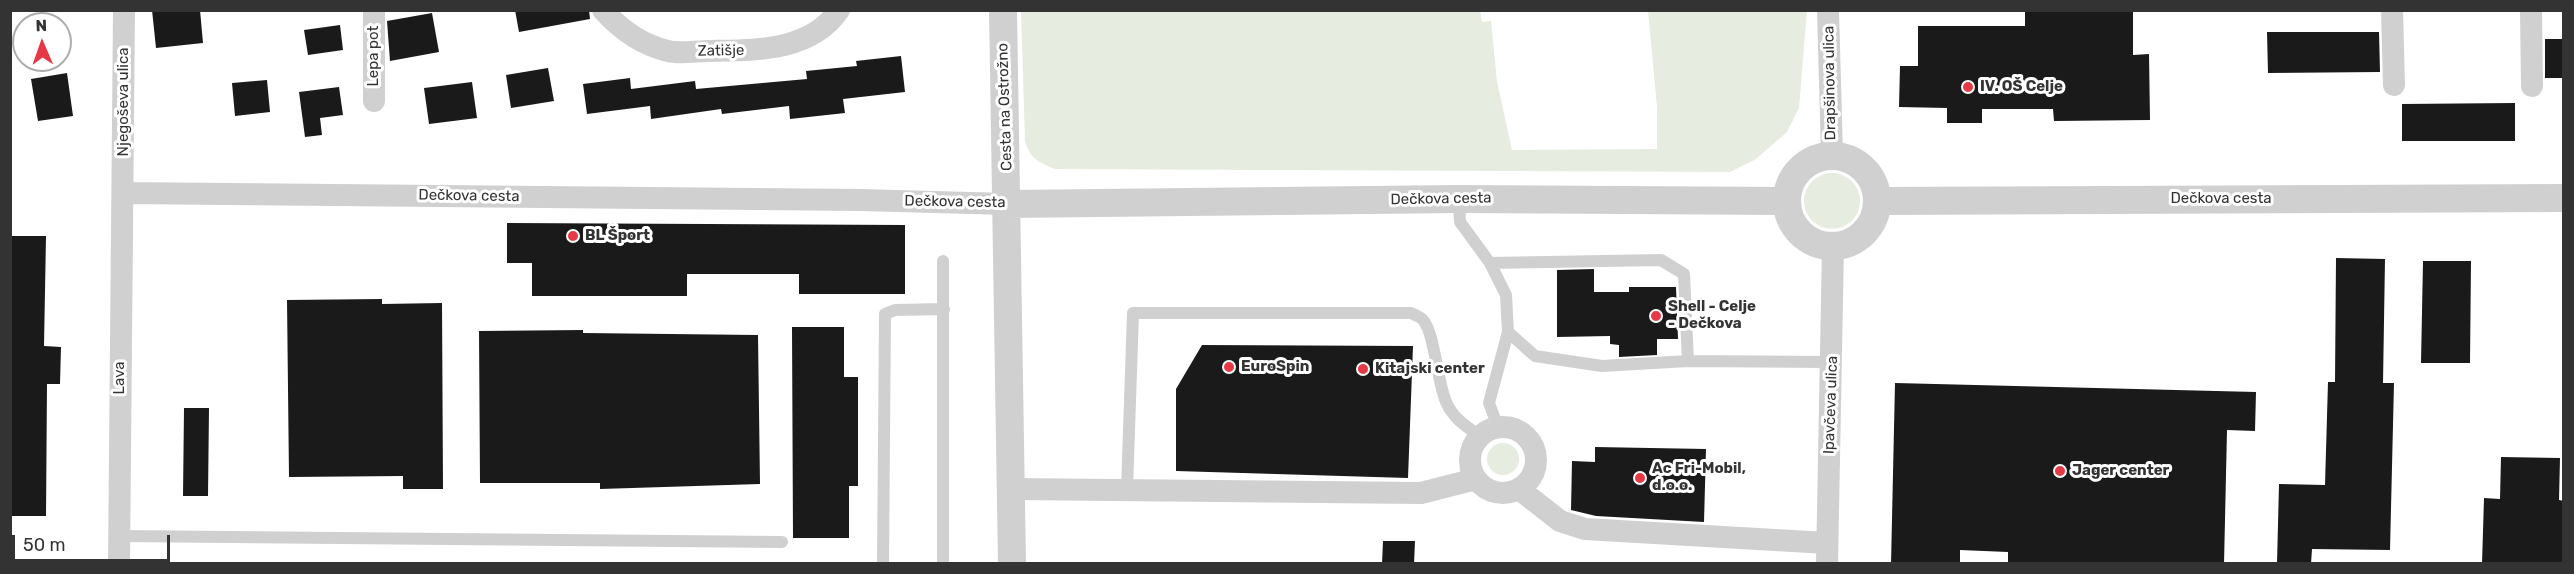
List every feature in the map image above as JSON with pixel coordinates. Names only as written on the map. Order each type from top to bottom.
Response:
[{"type":"street","name":"Njegoševa ulica","points":[[123,193],[124,10]]},
{"type":"street","name":"Lepa pot","points":[[374,10],[374,101]]},
{"type":"street","name":"Zatišje","points":[[603,10],[620,30],[668,52],[762,50],[796,43],[830,24],[839,10]]},
{"type":"street","name":"Cesta na Ostrožno","points":[[1003,10],[1008,204],[1012,564]]},
{"type":"street","name":"Drapšinova ulica","points":[[1828,10],[1832,155]]},
{"type":"street","points":[[2392,10],[2394,85]]},
{"type":"street","points":[[2531,10],[2532,86]]},
{"type":"street","points":[[1832,155],[1859,164],[1876,186],[1878,201],[1876,215],[1859,237],[1847,244],[1833,246],[1819,244],[1806,238],[1796,228],[1789,215],[1786,201],[1789,187],[1800,169],[1818,158],[1832,155]]},
{"type":"street","name":"Dečkova cesta","points":[[123,193],[836,199],[1008,204],[1459,199],[1786,201]]},
{"type":"street","name":"Lava","points":[[118,564],[123,193]]},
{"type":"street","name":"Dečkova cesta","points":[[1878,201],[2564,198]]},
{"type":"street","name":"Ipavčeva ulica","points":[[1827,553],[1833,362],[1833,246]]},
{"type":"street","points":[[1507,427],[1524,434],[1535,449],[1537,458],[1532,476],[1519,489],[1500,493],[1483,486],[1476,479],[1470,461],[1474,444],[1489,431],[1507,427]]},
{"type":"street","points":[[1012,489],[1421,493],[1476,479]]},
{"type":"street","points":[[1519,489],[1560,521],[1585,529],[1827,553]]},
{"type":"lane","points":[[1127,489],[1133,313],[1411,313],[1423,319],[1428,328],[1440,386],[1457,420],[1489,431],[1489,403],[1508,332],[1506,295],[1490,263],[1460,222],[1459,199]]},
{"type":"lane","points":[[1490,263],[1661,260],[1684,274],[1688,361]]},
{"type":"lane","points":[[943,261],[943,564]]},
{"type":"lane","points":[[883,564],[885,314],[895,310],[944,309]]},
{"type":"lane","points":[[1508,332],[1535,356],[1602,366],[1688,361],[1833,362]]},
{"type":"lane","points":[[119,536],[782,542]]},
{"type":"shaded area","points":[[1807,10],[1799,108],[1787,132],[1756,159],[1730,172],[1055,169],[1035,159],[1025,140],[1021,11],[1480,11],[1482,22],[1491,21],[1497,82],[1512,150],[1657,149],[1657,107],[1648,11]]},
{"type":"shaded area","points":[[1826,173],[1838,173],[1848,177],[1856,185],[1860,201],[1856,217],[1848,225],[1838,229],[1826,229],[1816,225],[1808,217],[1804,207],[1804,195],[1808,185],[1816,177]]},
{"type":"shaded area","points":[[1503,443],[1515,447],[1519,459],[1515,471],[1503,475],[1491,471],[1487,459],[1491,447]]},
{"type":"building","points":[[152,10],[200,10],[203,43],[156,48]]},
{"type":"building","points":[[515,10],[589,10],[590,19],[519,32]]},
{"type":"building","points":[[2025,10],[2133,10],[2133,55],[2149,54],[2150,120],[2054,121],[2053,109],[1982,109],[1982,123],[1947,123],[1947,108],[1899,107],[1900,66],[1918,66],[1918,26],[2025,26]]},
{"type":"building","points":[[432,13],[439,52],[390,61],[387,21]]},
{"type":"building","points":[[340,25],[343,50],[308,55],[304,30]]},
{"type":"building","points":[[2267,32],[2379,32],[2380,72],[2268,73]]},
{"type":"building","points":[[2545,39],[2564,39],[2564,78],[2545,78]]},
{"type":"building","points":[[901,56],[905,92],[843,99],[845,113],[790,119],[789,106],[722,114],[721,109],[651,119],[650,106],[587,114],[583,84],[630,78],[631,89],[695,81],[696,89],[807,79],[806,71],[857,66],[856,61]]},
{"type":"building","points":[[548,68],[554,101],[511,108],[506,75]]},
{"type":"building","points":[[67,73],[73,116],[38,121],[31,79]]},
{"type":"building","points":[[267,80],[270,112],[235,116],[232,83]]},
{"type":"building","points":[[472,82],[477,118],[429,124],[424,88]]},
{"type":"building","points":[[339,87],[343,115],[320,118],[322,135],[305,137],[299,92]]},
{"type":"building","points":[[2515,103],[2515,141],[2402,141],[2402,104]]},
{"type":"building","points":[[507,223],[905,225],[905,294],[799,294],[799,274],[687,274],[687,296],[532,296],[532,263],[507,263]]},
{"type":"building","points":[[10,236],[46,236],[44,346],[61,347],[60,384],[47,384],[46,516],[10,516]]},
{"type":"building","points":[[2336,258],[2385,259],[2383,383],[2394,383],[2390,550],[2312,549],[2311,564],[2277,564],[2279,484],[2325,485],[2328,382],[2335,382]]},
{"type":"building","points":[[2423,261],[2471,261],[2470,363],[2421,363]]},
{"type":"building","points":[[1594,269],[1594,292],[1629,292],[1629,287],[1676,287],[1678,339],[1657,339],[1657,355],[1619,357],[1619,345],[1610,344],[1610,336],[1557,337],[1557,270]]},
{"type":"building","points":[[382,299],[382,304],[442,303],[443,489],[403,489],[403,476],[289,477],[287,300]]},
{"type":"building","points":[[792,327],[844,327],[844,377],[858,377],[858,486],[849,486],[849,538],[793,538]]},
{"type":"building","points":[[583,330],[583,333],[758,335],[760,484],[600,489],[600,483],[480,483],[479,331]]},
{"type":"building","points":[[1202,345],[1413,346],[1408,478],[1176,471],[1176,389]]},
{"type":"building","name":"Jager center","points":[[1895,383],[2256,392],[2255,431],[2227,430],[2224,564],[2008,564],[2008,552],[1960,550],[1960,564],[1891,564]]},
{"type":"building","points":[[184,408],[209,408],[208,496],[183,496]]},
{"type":"building","points":[[1595,447],[1706,449],[1704,522],[1596,516],[1571,510],[1572,461],[1595,462]]},
{"type":"building","points":[[2501,457],[2560,458],[2559,500],[2564,501],[2564,564],[2482,564],[2484,498],[2500,499]]},
{"type":"building","points":[[1383,541],[1415,541],[1414,564],[1382,564]]},
{"type":"place","name":"IV. OŠ Celje","points":[[1968,87]]},
{"type":"place","name":"BL Šport","points":[[573,236]]},
{"type":"place","name":"Shell - Celje - Dečkova","points":[[1656,316]]},
{"type":"place","name":"EuroSpin","points":[[1229,367]]},
{"type":"place","name":"Kitajski center","points":[[1363,369]]},
{"type":"place","name":"Jager center","points":[[2060,471]]},
{"type":"place","name":"Ac Fri-Mobil, d.o.o.","points":[[1640,478]]}]
